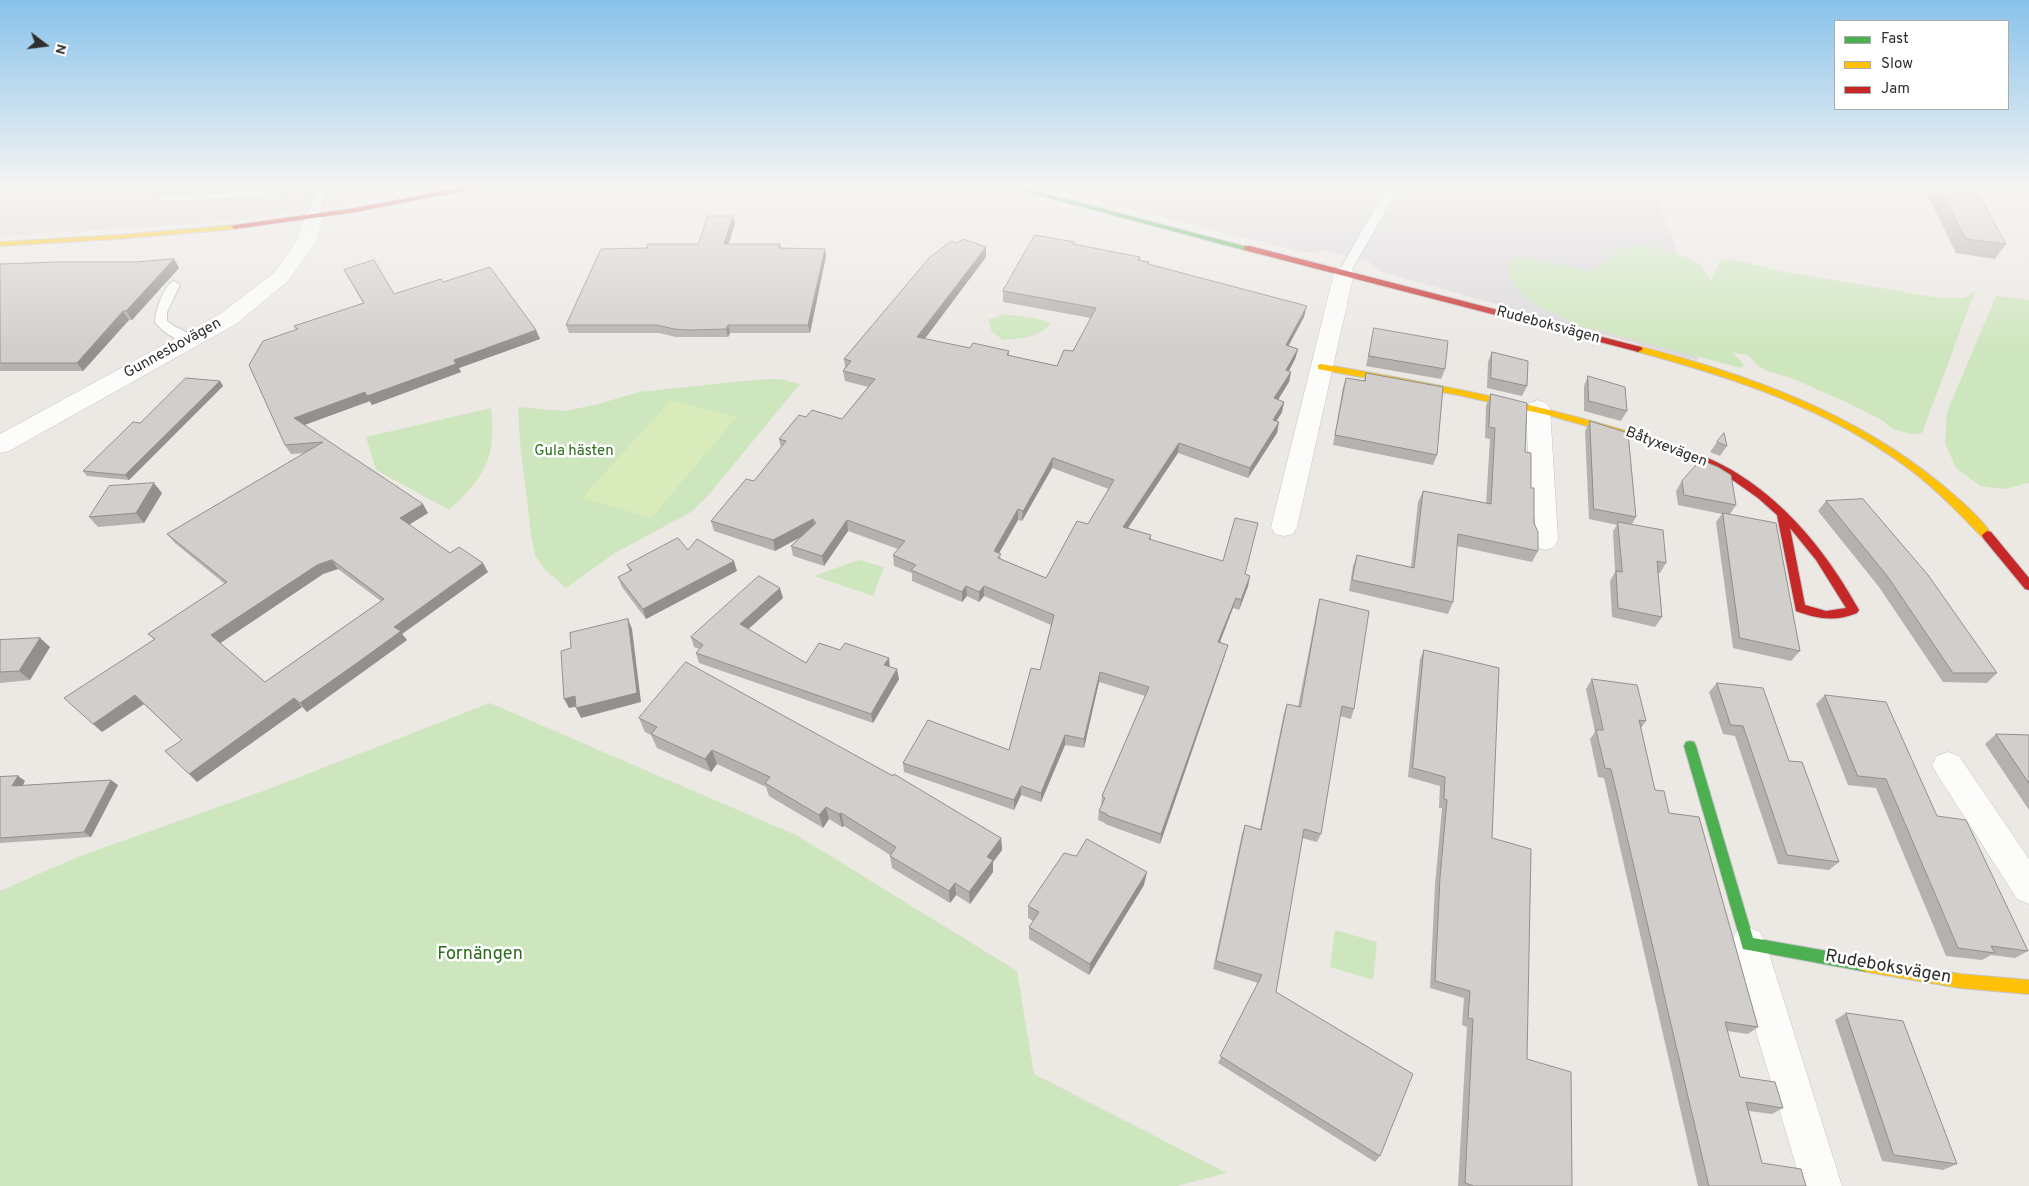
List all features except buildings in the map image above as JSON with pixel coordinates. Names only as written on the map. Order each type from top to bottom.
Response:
[{"type":"street","points":[[0,244],[53,240]]},
{"type":"street","name":"Gunnesbovägen","points":[[0,445],[228,319],[281,276],[306,240]]},
{"type":"street","name":"Rudeboksvägen","points":[[1218,240],[1675,359],[1761,385],[1800,401],[1867,435],[1898,455],[1925,476],[1966,511],[2029,586]]},
{"type":"street","points":[[1284,527],[1344,273]]},
{"type":"street","name":"Båtyxevägen","points":[[1321,367],[1538,408],[1607,426],[1699,459],[1746,484],[1782,514],[1832,573],[1853,610],[1842,616],[1828,616],[1800,608],[1782,514]]},
{"type":"street","points":[[1538,408],[1545,540]]},
{"type":"street","points":[[1690,746],[1822,1186]]},
{"type":"street","points":[[1948,765],[2029,888]]},
{"type":"street","name":"Rudeboksvägen","points":[[1748,944],[1960,981],[2029,987]]},
{"type":"lane","points":[[1344,273],[1363,240]]},
{"type":"lane","points":[[174,286],[161,312],[161,322],[169,329],[191,340]]},
{"type":"shaded area","points":[[1256,240],[1674,240],[1698,361],[1382,272],[1368,261],[1327,251],[1302,252]]},
{"type":"green space","points":[[1647,245],[1689,258],[1701,265],[1711,281],[1720,261],[1732,259],[1780,271],[1940,298],[1964,298],[1975,291],[1922,433],[1911,434],[1893,429],[1882,420],[1848,403],[1791,378],[1767,371],[1757,365],[1748,355],[1733,353],[1744,365],[1741,368],[1582,326],[1538,306],[1519,291],[1507,272],[1509,263],[1519,256],[1587,271],[1598,268],[1617,250]]},
{"type":"green space","points":[[1996,296],[2029,300],[2029,483],[2004,489],[1980,486],[1956,468],[1945,443],[1947,412]]},
{"type":"green space","points":[[1003,314],[1035,318],[1051,323],[1041,332],[1023,338],[1003,340],[992,332],[988,320]]},
{"type":"green space","name":"Gula hästen","points":[[763,379],[780,379],[800,384],[706,498],[691,512],[615,553],[566,588],[544,569],[535,555],[531,535],[520,442],[518,407],[564,411],[595,405],[639,392]]},
{"type":"green space","points":[[671,400],[737,417],[651,518],[582,498]]},
{"type":"green space","points":[[491,408],[492,440],[486,465],[472,487],[449,510],[376,470],[366,437]]},
{"type":"green space","points":[[859,560],[884,567],[873,596],[814,576]]},
{"type":"green space","name":"Fornängen","points":[[490,703],[798,836],[1017,971],[1034,1074],[1227,1173],[1177,1186],[0,1186],[0,891],[80,856],[266,790]]},
{"type":"green space","points":[[1335,930],[1377,942],[1373,980],[1330,967]]},
{"type":"traffic: fast","points":[[1217,240],[1247,248]]},
{"type":"traffic: fast","points":[[1690,746],[1748,944],[1867,965]]},
{"type":"traffic: slow","points":[[0,244],[61,240]]},
{"type":"traffic: slow","points":[[1638,349],[1736,378],[1783,395],[1828,415],[1871,438],[1912,466],[1951,498],[1987,535]]},
{"type":"traffic: slow","points":[[1321,367],[1503,401],[1592,423],[1680,451]]},
{"type":"traffic: slow","points":[[1867,965],[1960,981],[2029,987]]},
{"type":"traffic: jam","points":[[1247,248],[1638,349]]},
{"type":"traffic: jam","points":[[1680,451],[1737,478],[1762,495],[1792,524],[1820,557],[1853,610],[1846,613],[1826,615],[1800,608],[1782,515]]},
{"type":"traffic: jam","points":[[1987,535],[2029,586]]}]
